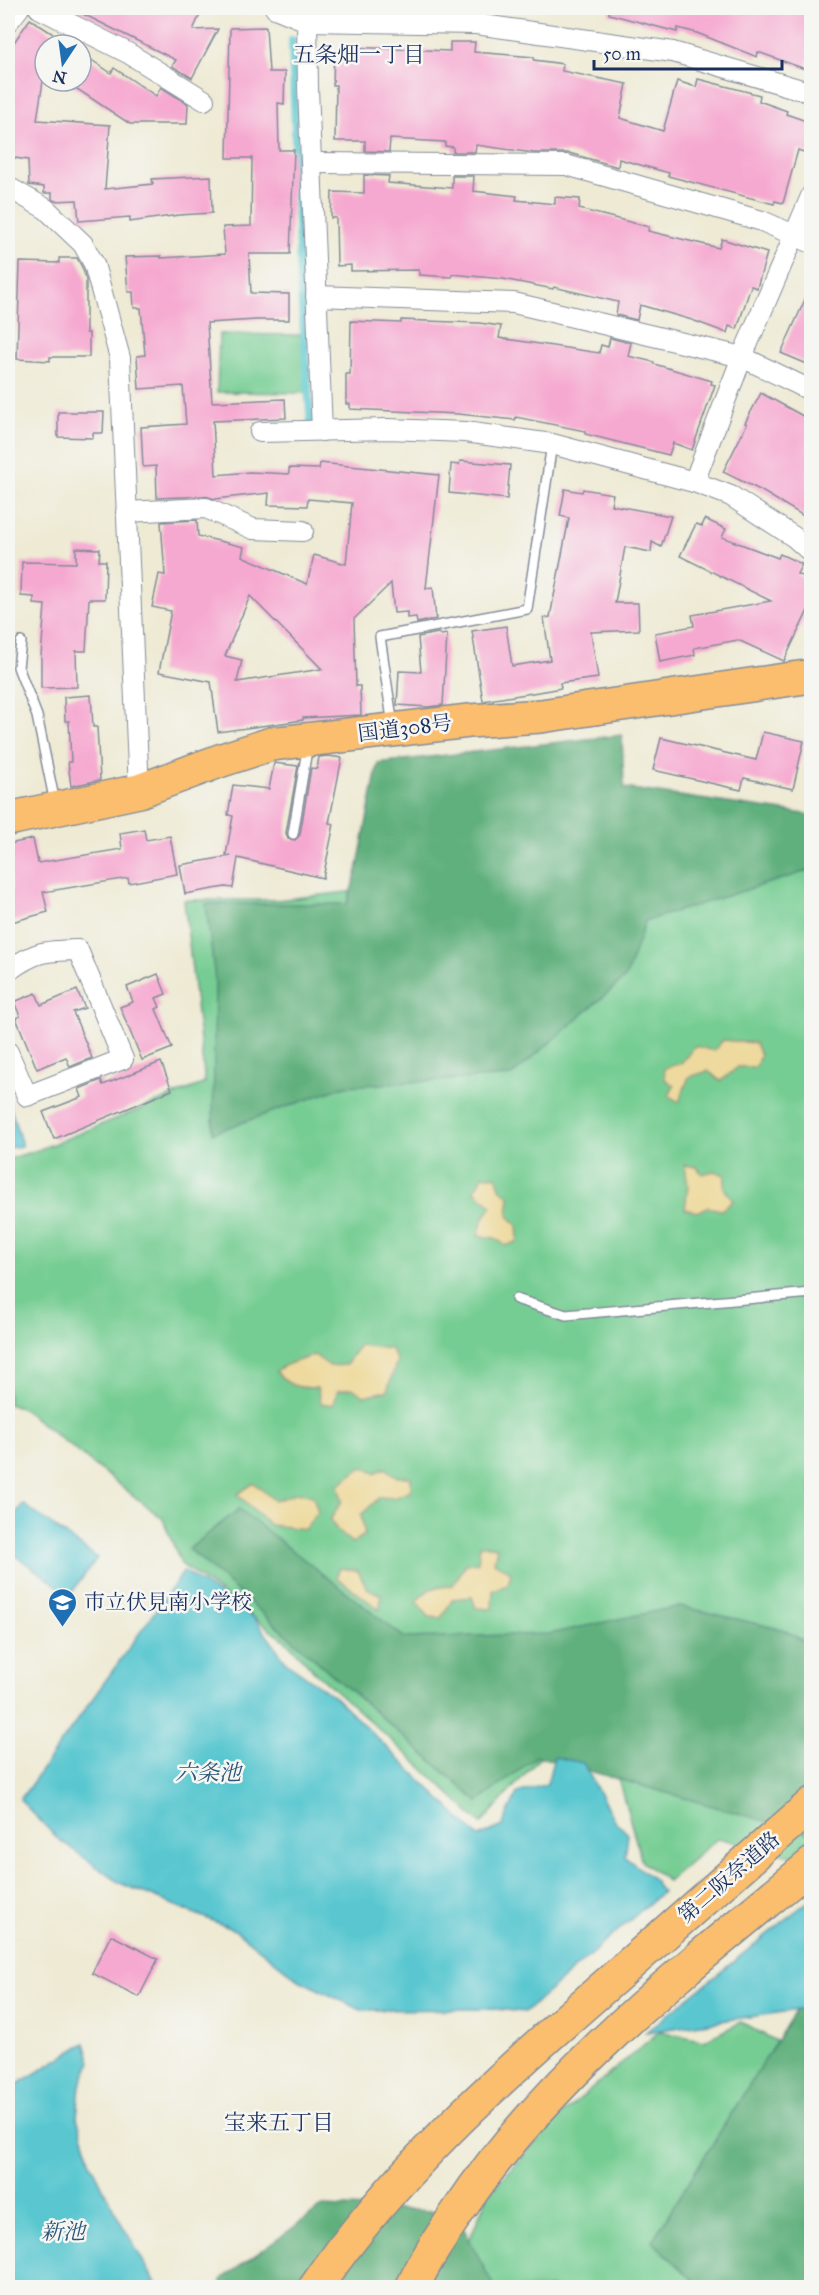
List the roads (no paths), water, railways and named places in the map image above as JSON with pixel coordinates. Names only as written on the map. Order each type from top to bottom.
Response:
[{"type":"highway","name":"国道308号","points":[[8,819],[139,792],[222,760],[272,744],[470,721],[541,716],[812,676]]},
{"type":"highway","name":"第二阪奈道路","points":[[315,2288],[362,2224],[467,2110],[529,2052],[812,1804]]},
{"type":"highway","points":[[412,2288],[440,2238],[469,2195],[506,2146],[548,2097],[674,1979],[812,1864]]},
{"type":"street","points":[[8,22],[19,8]]},
{"type":"street","points":[[39,8],[128,53],[204,100]]},
{"type":"street","points":[[275,8],[310,14],[476,16],[673,52],[812,93]]},
{"type":"street","points":[[310,14],[308,88],[313,163],[322,431]]},
{"type":"street","points":[[313,163],[566,165],[762,221],[803,239]]},
{"type":"street","points":[[8,187],[45,209],[83,244],[94,264],[120,358],[139,792]]},
{"type":"street","points":[[694,482],[742,357],[803,239],[812,194]]},
{"type":"street","points":[[316,296],[514,303],[742,357],[812,391]]},
{"type":"street","points":[[260,432],[388,429],[465,432],[552,444],[694,482],[731,496],[794,537],[812,553]]},
{"type":"street","points":[[126,512],[206,508],[254,529],[303,531]]},
{"type":"street","points":[[8,971],[29,956],[46,951],[78,950],[123,1059],[27,1096],[8,1052]]},
{"type":"lane","points":[[393,730],[380,638],[527,609],[552,444]]},
{"type":"lane","points":[[21,642],[18,668],[37,716],[56,808]]},
{"type":"lane","points":[[293,834],[309,739]]},
{"type":"lane","points":[[516,1299],[566,1315],[812,1293]]},
{"type":"water","points":[[8,1099],[22,1146],[8,1148]]},
{"type":"water","points":[[23,1504],[97,1558],[70,1595],[8,1550],[8,1524]]},
{"type":"water","name":"六条池","points":[[184,1571],[255,1619],[287,1663],[335,1697],[479,1837],[502,1826],[517,1793],[547,1784],[554,1757],[583,1763],[614,1820],[628,1834],[625,1857],[654,1880],[662,1892],[525,2012],[495,2009],[361,2010],[299,1980],[235,1930],[120,1883],[58,1839],[20,1800]]},
{"type":"water","points":[[811,1899],[811,2008],[646,2032]]},
{"type":"water","name":"新池","points":[[85,2043],[91,2062],[80,2085],[77,2118],[91,2163],[116,2214],[158,2287],[8,2287],[8,2090]]},
{"type":"waterway","points":[[292,40],[300,280],[311,427]]},
{"type":"place","name":"市立伏見南小学校","points":[[63,1628]]},
{"type":"district","name":"五条畑一丁目","points":[[359,54]]},
{"type":"district","name":"宝来五丁目","points":[[279,2122]]}]
